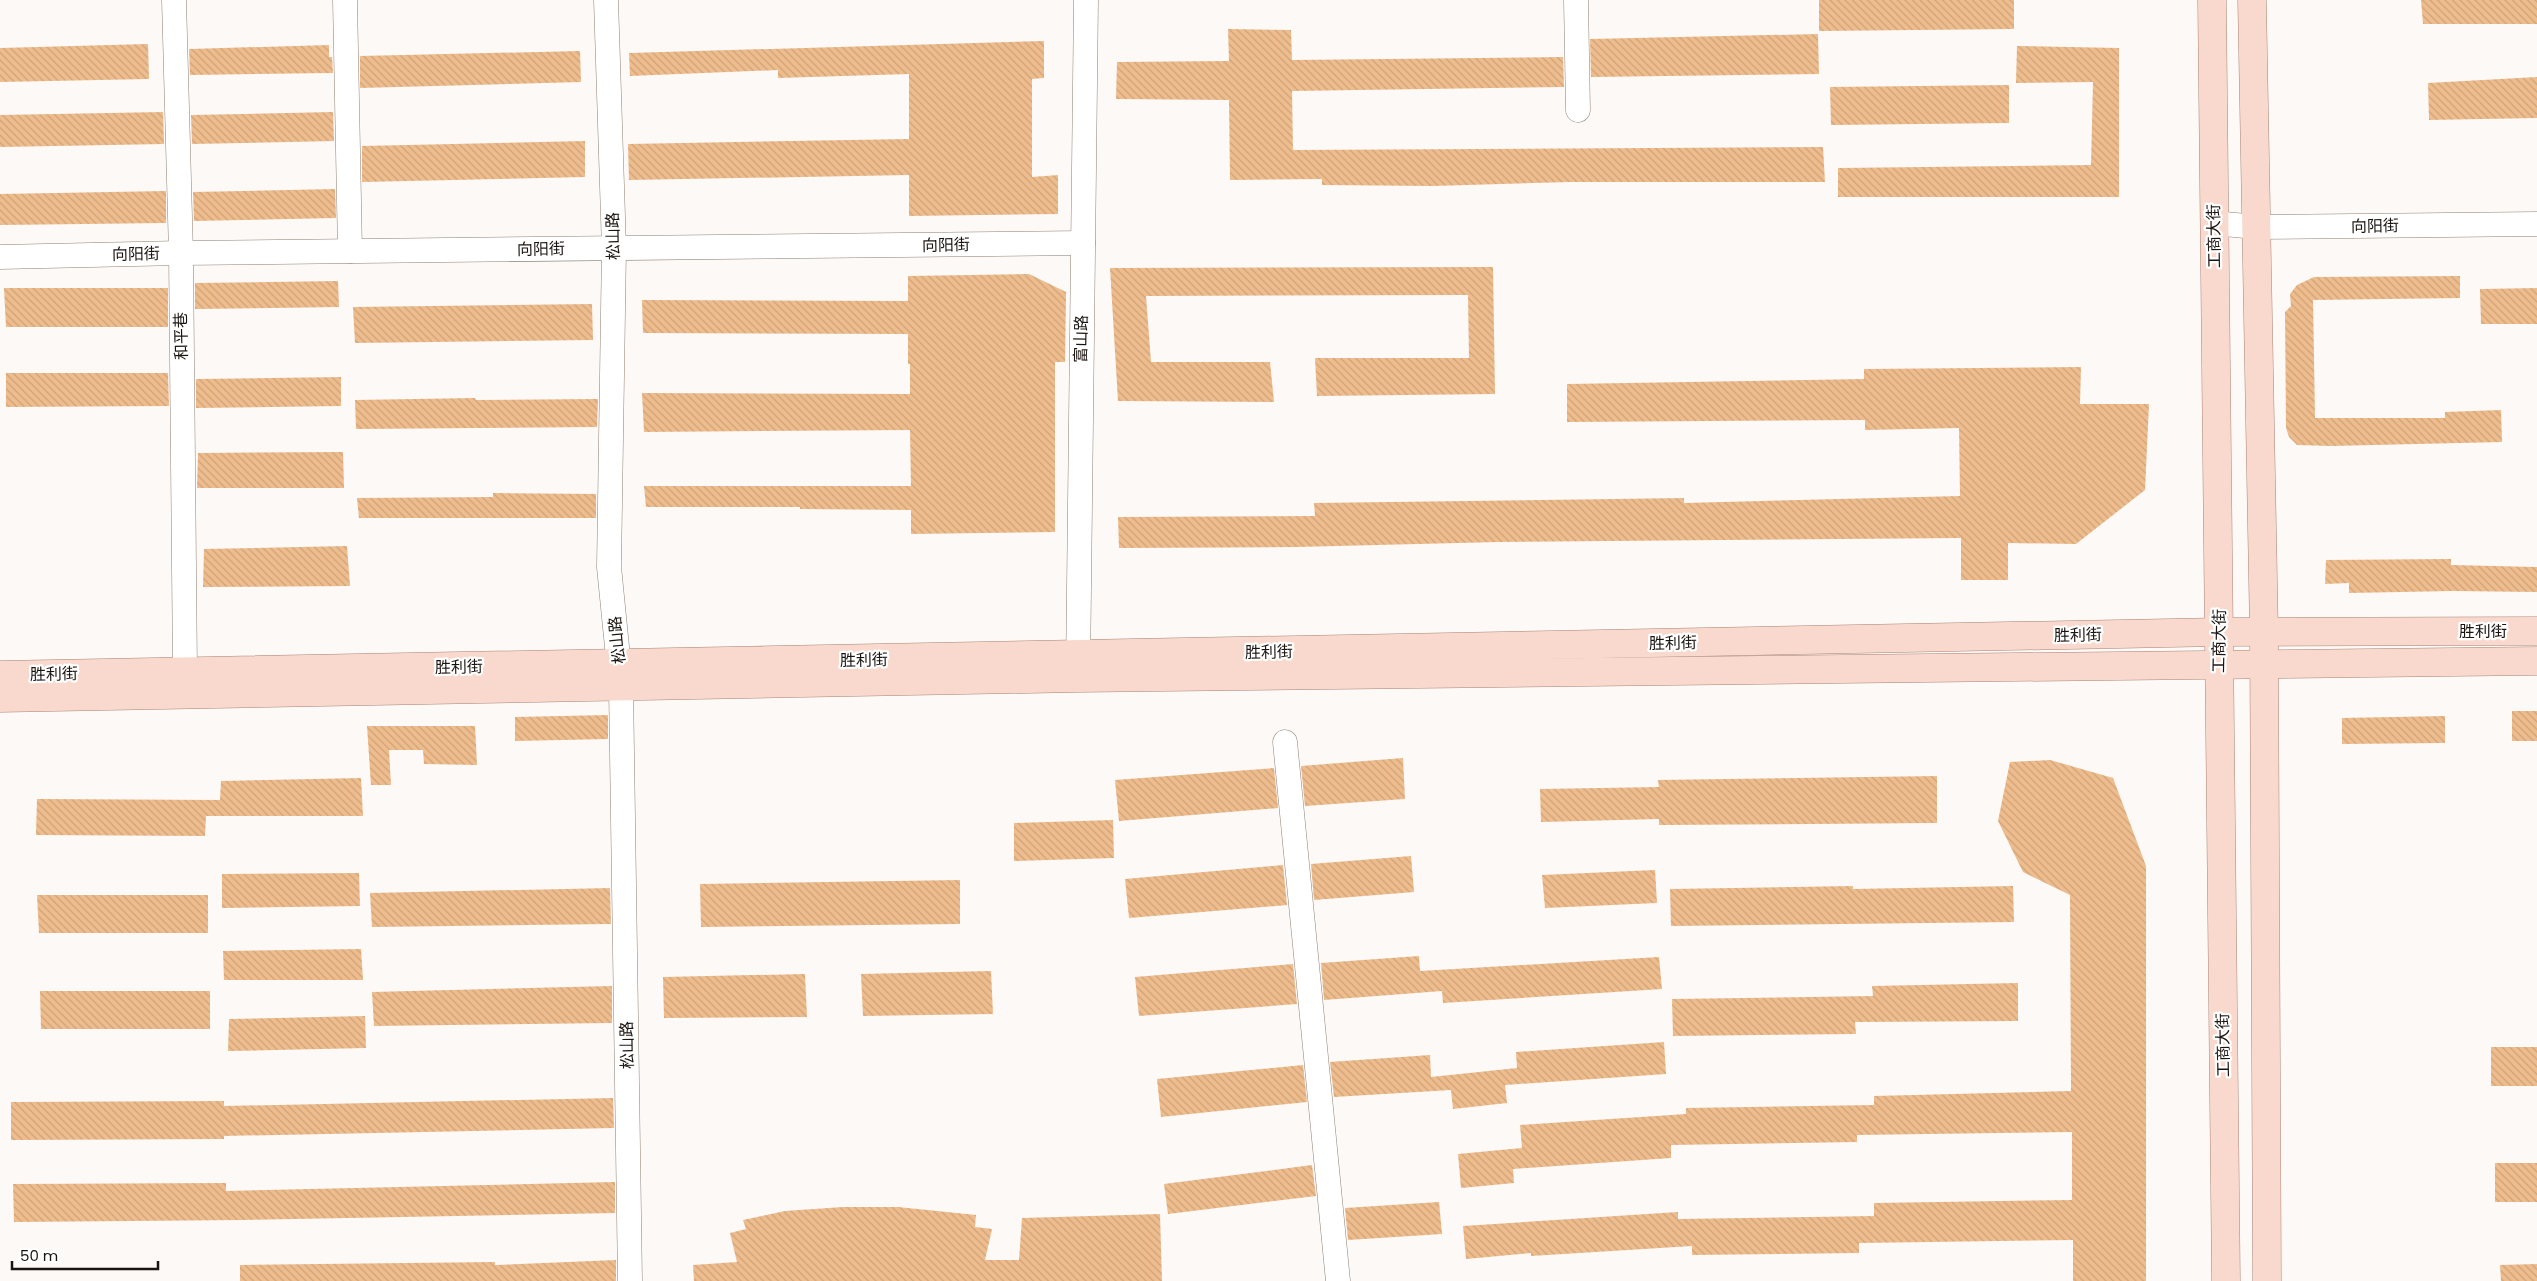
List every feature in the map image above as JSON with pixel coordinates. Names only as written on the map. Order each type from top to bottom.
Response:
[{"type":"main road","name":"工商大街","points":[[2212,0],[2226,1281]]},
{"type":"main road","points":[[2252,0],[2264,633],[2267,1281]]},
{"type":"main road","name":"胜利街","points":[[0,698],[620,675],[1078,667],[2220,632],[2537,631]]},
{"type":"main road","name":"胜利街","points":[[1078,667],[2263,665],[2537,661]]},
{"type":"main road","name":"胜利街","points":[[0,675],[185,672],[620,675]]},
{"type":"street","name":"和平巷","points":[[174,0],[180,253],[185,672]]},
{"type":"street","points":[[345,0],[350,251]]},
{"type":"street","name":"松山路","points":[[606,0],[614,248],[609,568],[620,675],[630,1281]]},
{"type":"street","name":"富山路","points":[[1078,667],[1086,0]]},
{"type":"street","points":[[1576,0],[1578,110]]},
{"type":"street","name":"向阳街","points":[[2214,223],[2256,227],[2537,224]]},
{"type":"street","name":"向阳街","points":[[0,257],[180,253],[1083,243]]},
{"type":"street","points":[[1285,742],[1338,1281]]},
{"type":"building","points":[[1819,0],[2014,0],[2014,29],[1819,31]]},
{"type":"building","points":[[2421,0],[2537,0],[2537,24],[2423,24]]},
{"type":"building","points":[[1228,29],[1291,30],[1292,60],[1563,57],[1564,87],[1292,91],[1293,150],[1823,147],[1825,182],[1570,182],[1433,186],[1322,185],[1322,179],[1230,180],[1229,100],[1116,99],[1117,62],[1229,61]]},
{"type":"building","points":[[1818,34],[1819,74],[1591,77],[1590,39]]},
{"type":"building","points":[[1044,41],[1044,78],[1032,79],[1032,177],[1058,175],[1058,214],[909,216],[909,175],[629,180],[628,144],[909,139],[909,74],[778,78],[778,70],[630,76],[629,53]]},
{"type":"building","points":[[148,44],[149,79],[0,82],[0,48]]},
{"type":"building","points":[[329,45],[329,57],[332,57],[333,73],[190,75],[189,49]]},
{"type":"building","points":[[2017,46],[2119,48],[2119,197],[1838,197],[1838,168],[2091,165],[2093,82],[2016,83]]},
{"type":"building","points":[[580,51],[581,82],[360,88],[360,56]]},
{"type":"building","points":[[2537,77],[2537,118],[2429,120],[2428,83]]},
{"type":"building","points":[[2009,85],[2009,123],[1831,125],[1830,87]]},
{"type":"building","points":[[163,112],[164,144],[0,147],[0,115]]},
{"type":"building","points":[[333,112],[334,141],[192,144],[191,115]]},
{"type":"building","points":[[585,141],[585,177],[362,182],[362,146]]},
{"type":"building","points":[[335,189],[336,218],[194,221],[193,192]]},
{"type":"building","points":[[166,191],[166,223],[0,225],[0,194]]},
{"type":"building","points":[[1493,267],[1495,394],[1317,396],[1315,358],[1469,358],[1468,295],[1146,296],[1151,362],[1270,362],[1274,402],[1118,401],[1110,268]]},
{"type":"building","points":[[1029,274],[1066,292],[1065,362],[1055,362],[1055,532],[911,534],[911,510],[800,509],[800,507],[646,507],[644,486],[911,486],[910,430],[644,432],[642,393],[910,394],[910,364],[908,364],[908,334],[643,333],[642,300],[908,301],[908,276]]},
{"type":"building","points":[[2460,276],[2460,298],[2313,300],[2315,418],[2445,418],[2445,412],[2501,410],[2502,442],[2331,446],[2297,445],[2289,437],[2286,428],[2285,312],[2291,306],[2290,294],[2297,285],[2314,277]]},
{"type":"building","points":[[338,281],[339,307],[195,309],[195,283]]},
{"type":"building","points":[[4,288],[168,288],[168,327],[6,327]]},
{"type":"building","points":[[2537,288],[2537,324],[2481,324],[2480,289]]},
{"type":"building","points":[[592,304],[593,340],[355,343],[353,307]]},
{"type":"building","points":[[2081,367],[2080,404],[2149,404],[2145,490],[2076,544],[2008,543],[2008,580],[1961,580],[1961,538],[1119,548],[1118,517],[1315,516],[1314,503],[1684,498],[1684,503],[1960,496],[1959,428],[1865,430],[1865,420],[1567,422],[1567,384],[1864,379],[1864,369]]},
{"type":"building","points":[[6,373],[168,373],[169,406],[6,407]]},
{"type":"building","points":[[341,377],[341,406],[196,408],[196,379]]},
{"type":"building","points":[[475,398],[476,400],[598,399],[597,427],[356,429],[355,400]]},
{"type":"building","points":[[343,452],[344,488],[197,488],[198,453]]},
{"type":"building","points":[[493,493],[596,494],[596,518],[359,518],[357,498],[493,497]]},
{"type":"building","points":[[347,546],[350,586],[203,587],[204,549]]},
{"type":"building","points":[[2451,559],[2451,565],[2537,567],[2537,592],[2349,593],[2349,583],[2325,584],[2326,560]]},
{"type":"building","points":[[2512,711],[2537,711],[2537,741],[2512,741]]},
{"type":"building","points":[[608,715],[608,739],[515,741],[515,717]]},
{"type":"building","points":[[2445,716],[2445,743],[2342,744],[2342,718]]},
{"type":"building","points":[[367,726],[475,726],[477,765],[424,764],[423,750],[389,750],[391,785],[371,785]]},
{"type":"building","points":[[1403,758],[1405,799],[1305,806],[1301,766]]},
{"type":"building","points":[[2050,760],[2113,778],[2146,866],[2146,1281],[2073,1281],[2073,1240],[1859,1243],[1859,1253],[1692,1255],[1692,1246],[1531,1256],[1531,1253],[1466,1259],[1463,1226],[1678,1212],[1678,1219],[1874,1216],[1874,1203],[2072,1200],[2072,1132],[1857,1135],[1857,1142],[1671,1145],[1671,1158],[1513,1169],[1514,1183],[1461,1188],[1458,1154],[1522,1148],[1520,1125],[1686,1114],[1686,1108],[1874,1105],[1874,1096],[2071,1091],[2070,895],[2023,872],[1998,821],[2010,762]]},
{"type":"building","points":[[1274,768],[1278,808],[1119,821],[1115,780]]},
{"type":"building","points":[[1937,776],[1937,823],[1659,825],[1659,819],[1541,822],[1540,789],[1659,787],[1658,780]]},
{"type":"building","points":[[361,778],[363,816],[206,816],[205,836],[36,835],[37,799],[220,800],[221,781]]},
{"type":"building","points":[[1113,820],[1114,858],[1014,861],[1014,823]]},
{"type":"building","points":[[1411,856],[1414,892],[1314,900],[1311,864]]},
{"type":"building","points":[[1283,865],[1287,905],[1129,918],[1125,879]]},
{"type":"building","points":[[1655,870],[1657,903],[1545,908],[1542,875]]},
{"type":"building","points":[[359,873],[360,906],[222,908],[222,874]]},
{"type":"building","points":[[960,880],[960,924],[701,927],[700,884]]},
{"type":"building","points":[[1853,886],[1853,889],[2013,886],[2014,922],[1671,926],[1670,889]]},
{"type":"building","points":[[610,888],[611,924],[372,927],[370,893]]},
{"type":"building","points":[[37,895],[208,895],[208,933],[39,933]]},
{"type":"building","points":[[361,949],[363,980],[224,980],[223,951]]},
{"type":"building","points":[[1419,956],[1420,971],[1659,957],[1662,989],[1443,1003],[1442,991],[1324,1000],[1321,963]]},
{"type":"building","points":[[1293,964],[1297,1004],[1139,1016],[1135,977]]},
{"type":"building","points":[[991,971],[993,1014],[863,1016],[861,974]]},
{"type":"building","points":[[805,974],[807,1017],[664,1018],[663,977]]},
{"type":"building","points":[[2018,983],[2018,1021],[1855,1022],[1856,1034],[1673,1036],[1672,999],[1873,996],[1872,986]]},
{"type":"building","points":[[612,986],[612,1023],[374,1026],[372,992]]},
{"type":"building","points":[[40,991],[210,991],[210,1029],[41,1029]]},
{"type":"building","points":[[365,1016],[366,1048],[228,1051],[229,1019]]},
{"type":"building","points":[[1664,1042],[1666,1074],[1505,1085],[1507,1103],[1453,1109],[1451,1090],[1334,1097],[1330,1062],[1430,1055],[1431,1077],[1517,1068],[1516,1052]]},
{"type":"building","points":[[2491,1047],[2537,1047],[2537,1086],[2491,1086]]},
{"type":"building","points":[[1303,1065],[1307,1102],[1161,1117],[1157,1079]]},
{"type":"building","points":[[613,1098],[614,1128],[224,1136],[224,1139],[11,1140],[11,1102],[224,1101],[224,1106]]},
{"type":"building","points":[[2495,1163],[2537,1163],[2537,1202],[2495,1202]]},
{"type":"building","points":[[1312,1165],[1316,1196],[1168,1214],[1164,1184]]},
{"type":"building","points":[[615,1182],[615,1213],[14,1222],[13,1184],[226,1183],[226,1191]]},
{"type":"building","points":[[1439,1202],[1442,1234],[1348,1240],[1345,1208]]},
{"type":"building","points":[[843,1207],[898,1207],[976,1215],[975,1227],[992,1229],[985,1260],[1019,1260],[1022,1218],[1160,1214],[1162,1281],[694,1281],[693,1265],[737,1262],[730,1233],[746,1229],[743,1220],[785,1211]]},
{"type":"building","points":[[616,1260],[616,1281],[240,1281],[240,1265],[495,1262],[495,1265]]},
{"type":"building","points":[[2537,1264],[2537,1281],[2501,1281],[2500,1265]]}]
